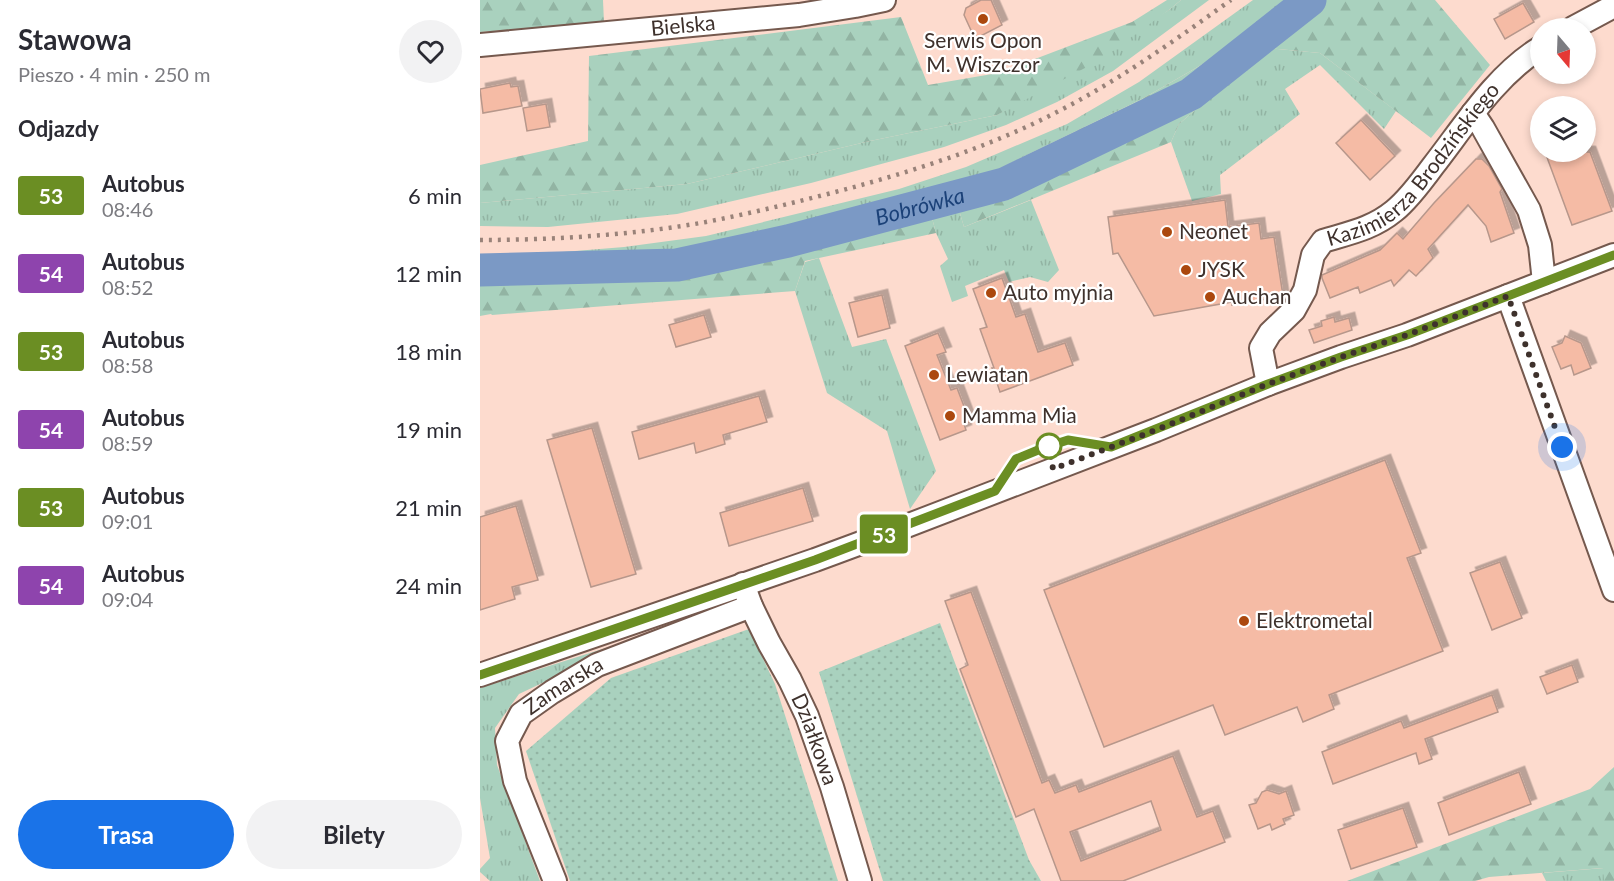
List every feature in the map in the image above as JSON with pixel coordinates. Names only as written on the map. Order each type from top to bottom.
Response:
[{"type":"street","name":"Bielska","points":[[480,45],[799,15],[885,0]]},
{"type":"street","points":[[1592,18],[1614,6]]},
{"type":"street","name":"Kazimierza Brodzińskiego","points":[[1268,384],[1261,348],[1270,333],[1294,310],[1305,290],[1313,255],[1323,241],[1367,228],[1395,210],[1421,182],[1504,76],[1530,56]]},
{"type":"street","points":[[1473,113],[1529,210],[1540,245],[1544,282]]},
{"type":"street","points":[[480,675],[896,530],[1156,430],[1268,384],[1407,335],[1614,255]]},
{"type":"street","points":[[1508,296],[1614,590]]},
{"type":"street","points":[[743,584],[751,606]]},
{"type":"street","name":"Zamarska","points":[[555,881],[515,781],[507,741],[521,714],[597,665],[751,606]]},
{"type":"street","name":"Działkowa","points":[[751,606],[807,716],[832,787],[860,881]]},
{"type":"green space","points":[[480,0],[603,0],[604,23],[480,32]]},
{"type":"green space","points":[[1167,0],[1181,0],[1098,61],[997,115],[870,141],[687,184],[480,203],[480,165],[588,141],[589,56],[901,17],[928,85],[998,73],[1132,22]]},
{"type":"green space","points":[[1181,0],[1209,0],[1113,71],[1057,102],[1006,125],[944,147],[811,183],[677,214],[548,227],[480,226],[480,203],[687,184],[870,141],[997,115],[1169,10]]},
{"type":"green space","points":[[1253,0],[1288,0],[1208,61],[1142,99],[988,174],[952,186],[964,227],[1031,200],[1059,270],[1048,282],[1030,277],[1009,282],[1004,270],[965,286],[968,296],[952,302],[940,266],[948,259],[936,233],[927,199],[680,254],[480,276],[480,257],[624,247],[706,236],[899,189],[966,167],[1067,124],[1139,82]]},
{"type":"green space","points":[[1288,0],[1435,0],[1490,65],[1431,138],[1320,53],[1267,48],[1179,124],[1171,142],[964,227],[952,186],[988,174],[1142,99],[1208,61]]},
{"type":"green space","points":[[1267,48],[1320,53],[1396,111],[1384,129],[1320,65],[1285,89],[1300,114],[1220,175],[1221,194],[1192,201],[1171,142],[1179,124]]},
{"type":"green space","points":[[927,199],[936,233],[805,261],[795,291],[480,316],[480,276],[680,254]]},
{"type":"green space","points":[[819,258],[852,347],[886,339],[936,471],[910,509],[887,431],[827,393],[795,291],[805,262]]},
{"type":"green space","points":[[940,623],[1029,860],[1041,881],[883,881],[819,672]]},
{"type":"green space","points":[[749,629],[775,684],[838,881],[570,881],[526,751],[611,678]]},
{"type":"green space","points":[[637,638],[519,694],[495,728],[497,765],[540,881],[490,881],[480,872],[490,858],[480,798],[480,688]]},
{"type":"green space","points":[[1614,767],[1614,881],[1604,881],[1603,868],[1489,877],[1475,881],[1347,881],[1590,789]]},
{"type":"green space","points":[[1604,868],[1604,881],[1546,881],[1542,873]]},
{"type":"building","name":"Serwis Opon M. Wiszczor","points":[[981,0],[991,0],[1002,25],[975,39],[964,15],[966,8]]},
{"type":"building","points":[[1523,3],[1532,18],[1530,24],[1505,39],[1494,19]]},
{"type":"building","points":[[510,83],[511,87],[518,86],[522,106],[483,113],[480,89]]},
{"type":"building","points":[[546,104],[550,127],[527,131],[523,108]]},
{"type":"building","points":[[1361,120],[1395,156],[1370,180],[1336,143]]},
{"type":"building","points":[[1476,159],[1482,159],[1489,166],[1502,189],[1500,192],[1514,233],[1491,242],[1486,226],[1468,205],[1428,249],[1433,258],[1416,276],[1409,270],[1394,286],[1391,280],[1360,293],[1358,287],[1330,298],[1322,275],[1380,250],[1397,233],[1403,239]]},
{"type":"building","points":[[1549,162],[1594,162],[1612,211],[1572,225]]},
{"type":"building","points":[[1225,200],[1228,227],[1259,223],[1261,239],[1274,237],[1283,296],[1232,305],[1232,302],[1154,316],[1118,253],[1113,254],[1108,217]]},
{"type":"building","points":[[1002,278],[1016,317],[1025,314],[1038,352],[1065,343],[1073,365],[1000,392],[980,329],[987,327],[973,289]]},
{"type":"building","points":[[882,295],[890,328],[858,337],[849,303]]},
{"type":"building","points":[[704,315],[711,337],[676,347],[669,325]]},
{"type":"building","points":[[1334,317],[1335,322],[1349,318],[1352,330],[1314,343],[1309,330],[1322,326],[1321,321]]},
{"type":"building","points":[[938,333],[946,352],[937,355],[951,390],[957,388],[970,422],[964,424],[966,430],[940,440],[905,346]]},
{"type":"building","points":[[1565,336],[1581,343],[1591,368],[1574,375],[1571,365],[1561,369],[1552,347],[1562,343]]},
{"type":"building","points":[[759,396],[767,422],[723,435],[725,444],[696,453],[694,443],[639,459],[632,432]]},
{"type":"building","points":[[592,428],[636,574],[591,587],[547,440]]},
{"type":"building","name":"Elektrometal","points":[[1385,460],[1421,553],[1407,558],[1443,651],[1329,695],[1334,709],[1303,722],[1297,707],[1225,735],[1213,705],[1104,747],[1044,590]]},
{"type":"building","points":[[803,488],[813,521],[729,546],[720,513]]},
{"type":"building","points":[[516,506],[538,580],[512,587],[515,599],[480,610],[480,517]]},
{"type":"building","points":[[1500,562],[1522,618],[1492,630],[1470,573]]},
{"type":"building","points":[[971,592],[1042,783],[1049,780],[1055,793],[1076,785],[1079,792],[1173,756],[1197,817],[1213,811],[1225,842],[1123,881],[1061,881],[1034,809],[1016,817],[960,669],[968,665],[945,601]],"holes":[[[1151,801],[1161,830],[1081,861],[1070,832]]]},
{"type":"building","points":[[1572,665],[1578,682],[1547,694],[1540,677]]},
{"type":"building","points":[[1492,695],[1498,712],[1425,739],[1432,759],[1419,764],[1416,753],[1333,784],[1322,752],[1401,721],[1404,728]]},
{"type":"building","points":[[1519,772],[1531,804],[1449,835],[1438,803]]},
{"type":"building","points":[[1267,790],[1279,794],[1286,791],[1294,815],[1283,819],[1285,824],[1272,830],[1270,824],[1258,829],[1249,805],[1256,803],[1262,792]]},
{"type":"building","points":[[1403,808],[1417,847],[1351,869],[1338,830]]},
{"type":"waterway","name":"Bobrówka","points":[[480,270],[677,265],[788,241],[1004,184],[1191,94],[1310,0]]},
{"type":"railway","points":[[480,240],[593,236],[706,222],[870,183],[924,166],[1004,137],[1078,101],[1145,60],[1231,0]]},
{"type":"bus line","name":"53","points":[[480,675],[815,560],[995,491],[1016,459],[1043,448],[1068,440],[1111,447],[1268,384],[1407,335],[1614,255]]},
{"type":"place","name":"Serwis Opon M. Wiszczor","points":[[983,19]]},
{"type":"place","name":"Neonet","points":[[1167,232]]},
{"type":"place","name":"JYSK","points":[[1186,270]]},
{"type":"place","name":"Auto myjnia","points":[[991,293]]},
{"type":"place","name":"Auchan","points":[[1210,297]]},
{"type":"place","name":"Lewiatan","points":[[934,375]]},
{"type":"place","name":"Mamma Mia","points":[[950,416]]},
{"type":"place","name":"Elektrometal","points":[[1244,621]]},
{"type":"route","points":[[1049,446],[1053,469],[1268,384],[1407,335],[1508,296],[1562,447]]}]
